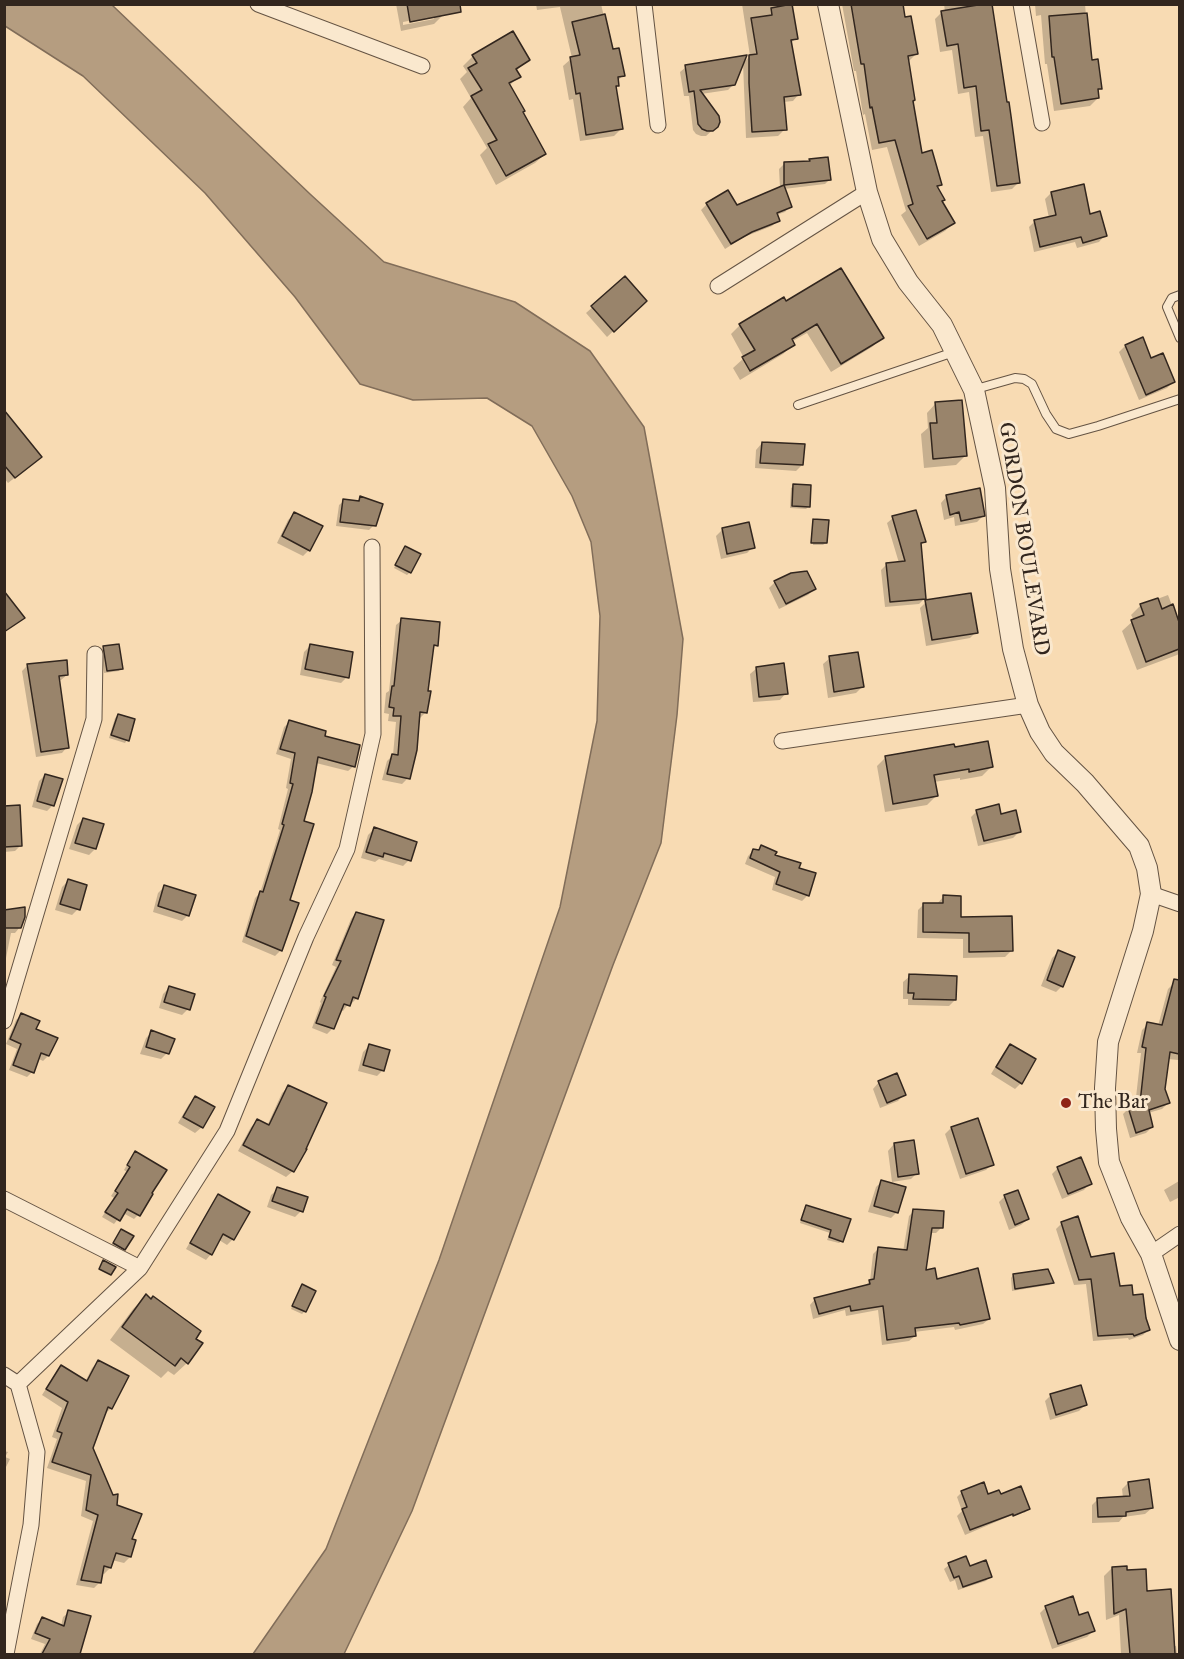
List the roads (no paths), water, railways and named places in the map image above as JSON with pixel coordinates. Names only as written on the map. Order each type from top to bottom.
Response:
[{"type":"street","points":[[258,4],[422,66]]},
{"type":"street","points":[[644,4],[658,124]]},
{"type":"street","name":"GORDON BOULEVARD","points":[[828,4],[867,192],[882,239],[908,282],[942,325],[974,390],[995,488],[1000,569],[1012,648],[1028,705],[1040,732],[1054,753],[1085,783],[1139,846],[1147,868],[1151,894],[1143,931],[1108,1042],[1105,1088],[1106,1129],[1109,1162],[1131,1218],[1151,1254],[1179,1340]]},
{"type":"street","points":[[1021,4],[1042,123]]},
{"type":"street","points":[[718,286],[867,192]]},
{"type":"street","points":[[18,1384],[140,1268],[227,1131],[306,937],[347,849],[373,734],[372,547]]},
{"type":"street","points":[[4,1021],[94,719],[95,654]]},
{"type":"street","points":[[782,741],[1028,705]]},
{"type":"street","points":[[1151,894],[1179,904]]},
{"type":"street","points":[[4,1199],[140,1268]]},
{"type":"street","points":[[1151,1254],[1179,1234]]},
{"type":"street","points":[[4,1375],[18,1384],[37,1452],[32,1525],[6,1654]]},
{"type":"lane","points":[[1179,295],[1172,298],[1167,308],[1179,338]]},
{"type":"lane","points":[[798,405],[956,352]]},
{"type":"lane","points":[[974,390],[1015,378],[1024,379],[1032,384],[1056,429],[1070,434],[1179,399]]},
{"type":"place","name":"The Bar","points":[[1066,1103]]}]
